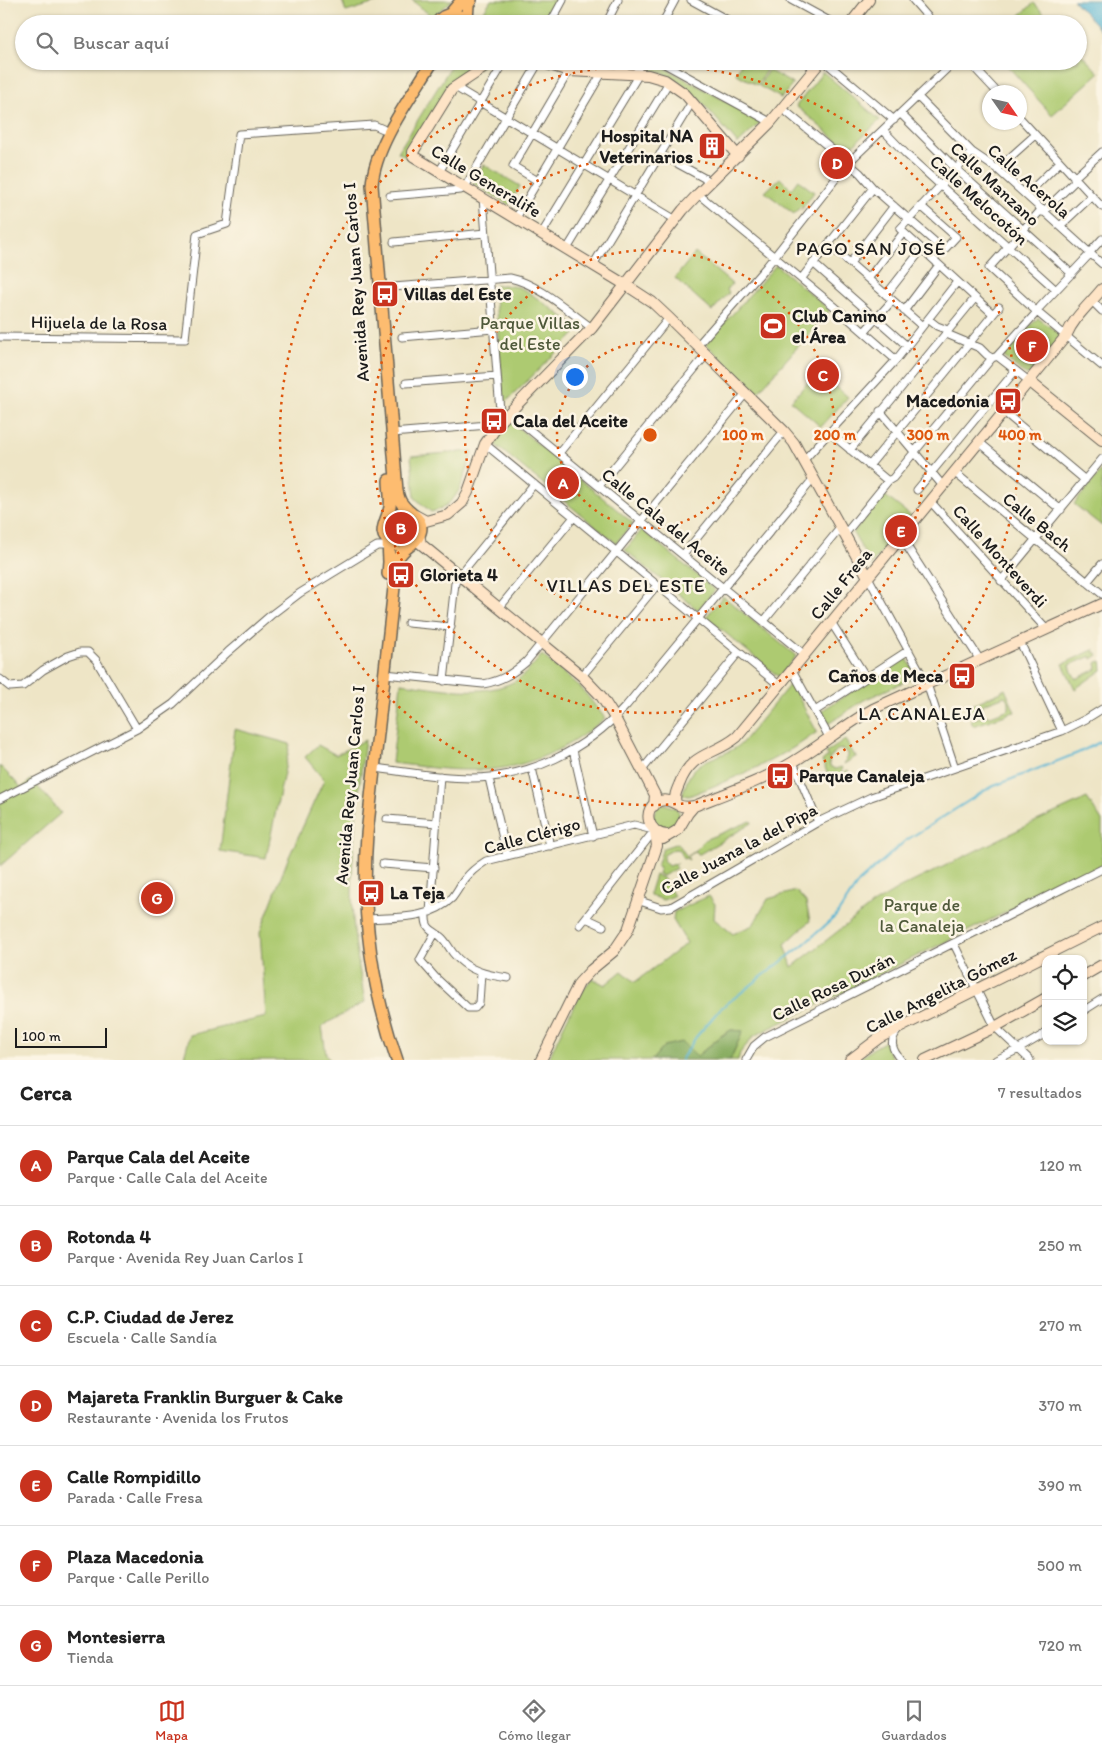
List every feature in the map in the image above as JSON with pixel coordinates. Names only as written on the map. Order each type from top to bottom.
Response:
[{"type":"main road","points":[[450,14],[462,0]]},
{"type":"main road","points":[[468,15],[468,5],[471,0]]},
{"type":"main road","points":[[450,14],[456,15]]},
{"type":"main road","name":"Avenida Rey Juan Carlos I","points":[[390,1060],[375,1015],[365,975],[357,895],[360,834],[389,562],[383,526],[388,515],[390,498],[365,186],[370,157],[383,129],[419,70]]},
{"type":"main road","name":"Avenida Rey Juan Carlos I","points":[[398,1060],[377,992],[369,952],[365,889],[366,855],[397,560],[403,550],[417,537],[418,520],[399,499],[397,491],[372,194],[374,172],[384,143],[429,70]]},
{"type":"main road","points":[[388,515],[398,509],[411,513]]},
{"type":"main road","points":[[386,542],[417,537]]},
{"type":"street","points":[[554,15],[562,0]]},
{"type":"street","points":[[610,15],[618,0]]},
{"type":"street","points":[[667,15],[675,0]]},
{"type":"street","points":[[691,0],[718,15]]},
{"type":"street","points":[[791,0],[818,15]]},
{"type":"street","points":[[857,15],[869,0]]},
{"type":"street","points":[[913,0],[926,15]]},
{"type":"street","name":"Calle Generalife","points":[[480,70],[449,93],[413,152],[415,158],[542,233],[652,302],[746,393],[794,443],[868,576]]},
{"type":"street","points":[[439,172],[500,70]]},
{"type":"street","points":[[390,196],[461,190],[507,118],[534,70]]},
{"type":"street","points":[[571,70],[637,74],[656,77],[669,82],[681,90],[738,156]]},
{"type":"street","points":[[542,233],[636,78],[639,70]]},
{"type":"street","points":[[675,70],[770,123]]},
{"type":"street","points":[[683,820],[683,815],[664,802],[642,770],[615,718],[601,696],[582,676],[459,576],[417,537],[462,503],[468,492],[485,444],[507,414],[592,328],[698,194],[784,109],[815,70]]},
{"type":"street","points":[[828,70],[894,120]]},
{"type":"street","points":[[697,346],[774,257],[848,163],[946,70]]},
{"type":"street","points":[[976,70],[990,85]]},
{"type":"street","points":[[538,181],[513,166],[532,133],[575,71]]},
{"type":"street","points":[[516,218],[602,73]]},
{"type":"street","points":[[568,249],[669,82]]},
{"type":"street","points":[[455,87],[676,220]]},
{"type":"street","name":"Calle Acerola","points":[[918,97],[972,152],[997,169],[1102,264]]},
{"type":"street","points":[[593,265],[692,102]]},
{"type":"street","points":[[784,109],[860,173],[873,188],[944,250],[956,237],[921,206]]},
{"type":"street","name":"Calle Manzano","points":[[901,114],[956,169],[1072,274]]},
{"type":"street","name":"Hijuela de la Rosa","points":[[0,337],[185,339],[196,234],[227,224],[239,134],[374,125],[383,129]]},
{"type":"street","points":[[1027,126],[1102,206]]},
{"type":"street","name":"Calle Melocotón","points":[[883,130],[940,186],[1056,290]]},
{"type":"street","points":[[997,169],[1035,135]]},
{"type":"street","points":[[868,279],[909,219],[972,152]]},
{"type":"street","points":[[1102,152],[1023,230],[989,268],[1037,312],[1102,366]]},
{"type":"street","points":[[660,154],[704,178],[709,183]]},
{"type":"street","points":[[1026,195],[1060,162]]},
{"type":"street","points":[[801,279],[873,188]]},
{"type":"street","points":[[698,194],[896,360]]},
{"type":"street","points":[[1060,226],[1092,196]]},
{"type":"street","points":[[483,198],[500,410],[507,414]]},
{"type":"street","points":[[850,263],[894,206]]},
{"type":"street","points":[[902,231],[993,314]]},
{"type":"street","points":[[394,242],[485,233]]},
{"type":"street","points":[[764,621],[843,530],[888,481],[893,478],[994,357],[1072,274],[1102,239]]},
{"type":"street","points":[[828,244],[922,326]]},
{"type":"street","points":[[886,295],[922,249]]},
{"type":"street","points":[[814,263],[907,346]]},
{"type":"street","points":[[904,311],[940,265]]},
{"type":"street","points":[[380,288],[510,278],[527,283],[592,328]]},
{"type":"street","points":[[804,460],[896,360],[957,282]]},
{"type":"street","name":"Calle Fresa","points":[[664,802],[690,764],[737,737],[1066,336],[1074,319],[1102,290]]},
{"type":"street","points":[[850,450],[880,411],[975,298]]},
{"type":"street","points":[[864,332],[892,300]]},
{"type":"street","points":[[1092,301],[1102,311]]},
{"type":"street","points":[[869,466],[999,307]]},
{"type":"street","points":[[559,453],[669,318]]},
{"type":"street","points":[[928,319],[958,340],[980,348],[987,355],[994,357],[1015,371],[1102,440]]},
{"type":"street","points":[[402,337],[493,329]]},
{"type":"street","points":[[599,486],[706,355]]},
{"type":"street","points":[[917,490],[1015,371]]},
{"type":"street","points":[[406,384],[497,376]]},
{"type":"street","points":[[385,674],[483,684],[496,682],[511,675],[526,662],[542,643],[746,393]]},
{"type":"street","points":[[880,411],[943,486]]},
{"type":"street","points":[[1004,412],[1085,480]]},
{"type":"street","name":"Calle Cala del Aceite","points":[[507,414],[559,453],[805,655]]},
{"type":"street","points":[[392,433],[488,425],[495,429]]},
{"type":"street","points":[[682,555],[784,431]]},
{"type":"street","points":[[829,432],[888,481]]},
{"type":"street","points":[[979,442],[1061,510]]},
{"type":"street","points":[[485,444],[779,685]]},
{"type":"street","points":[[1002,581],[1102,459]]},
{"type":"street","name":"Calle Bach","points":[[954,472],[1102,594]]},
{"type":"street","points":[[375,768],[440,776],[489,778],[532,768],[552,761],[573,750],[615,718],[814,478]]},
{"type":"street","points":[[444,681],[455,583],[534,484]]},
{"type":"street","name":"Calle Monteverdi","points":[[930,501],[1047,630]]},
{"type":"street","points":[[499,608],[574,517]]},
{"type":"street","points":[[901,536],[980,660]]},
{"type":"street","points":[[0,799],[136,729],[173,704],[228,652],[271,615],[300,594],[386,542]]},
{"type":"street","points":[[1088,582],[1102,564]]},
{"type":"street","points":[[868,576],[927,684],[955,768]]},
{"type":"street","points":[[582,676],[657,585]]},
{"type":"street","points":[[664,802],[685,807],[694,806],[757,780],[793,762],[873,709],[1102,604]]},
{"type":"street","points":[[831,622],[866,677]]},
{"type":"street","points":[[408,623],[451,628]]},
{"type":"street","points":[[1020,642],[1062,731]]},
{"type":"street","points":[[815,711],[909,650]]},
{"type":"street","points":[[0,679],[10,687],[17,688],[68,656],[80,652],[88,652],[96,660],[136,729]]},
{"type":"street","points":[[642,770],[739,652]]},
{"type":"street","points":[[792,670],[829,737]]},
{"type":"street","name":"Calle Juana la del Pipa","points":[[640,901],[661,908],[675,905],[818,822],[871,797],[1062,731],[1102,709]]},
{"type":"street","points":[[573,750],[592,836]]},
{"type":"street","points":[[793,762],[818,822]]},
{"type":"street","points":[[532,768],[550,846]]},
{"type":"street","points":[[440,776],[434,868],[425,922],[429,929],[442,938],[452,953],[462,963],[482,973],[508,978]]},
{"type":"street","points":[[489,778],[507,856]]},
{"type":"street","points":[[657,846],[654,831],[650,825],[664,802]]},
{"type":"street","name":"Calle Clérigo","points":[[366,919],[428,913],[443,906],[473,870],[486,861],[634,825],[664,802]]},
{"type":"street","points":[[541,1060],[579,983],[614,951],[628,930],[640,901],[657,846],[668,835],[678,830],[694,806]]},
{"type":"street","points":[[387,819],[437,823]]},
{"type":"street","name":"Calle Clérigo","points":[[634,825],[654,831]]},
{"type":"street","points":[[654,831],[662,835],[668,835]]},
{"type":"street","points":[[580,925],[654,831]]},
{"type":"street","points":[[383,864],[434,868]]},
{"type":"street","name":"Calle Rosa Durán","points":[[746,1060],[754,1046],[765,1037],[1102,869]]},
{"type":"street","points":[[586,918],[603,926]]},
{"type":"street","name":"Calle Angelita Gómez","points":[[850,1060],[879,1038],[903,1025],[1102,927]]},
{"type":"street","points":[[435,933],[420,960],[468,1008],[475,1008],[479,1003],[482,973]]},
{"type":"street","points":[[954,944],[995,1027],[1030,1060]]},
{"type":"street","points":[[1087,974],[1102,965]]},
{"type":"street","points":[[1087,1008],[1102,999]]},
{"type":"street","points":[[925,1060],[995,1027],[1042,1000]]},
{"type":"street","points":[[901,1060],[894,1053],[892,1042],[894,1035],[903,1025]]},
{"type":"street","points":[[996,1060],[1042,1035]]},
{"type":"street","points":[[1008,1060],[1019,1049]]},
{"type":"green space","points":[[342,0],[385,0],[346,12]]},
{"type":"green space","points":[[412,0],[453,0],[434,15],[430,15]]},
{"type":"green space","points":[[491,0],[556,0],[548,15],[482,15]]},
{"type":"green space","points":[[1034,3],[1045,15],[1020,15]]},
{"type":"green space","points":[[1087,60],[1099,73],[1052,115],[1027,87],[1027,85],[1025,85],[1011,70],[1087,70]]},
{"type":"green space","points":[[449,70],[475,70],[453,85],[408,158],[398,152]]},
{"type":"green space","points":[[646,70],[668,70],[762,121],[738,144],[701,101],[682,83],[662,73]]},
{"type":"green space","points":[[738,70],[766,70],[757,85],[736,74]]},
{"type":"green space","points":[[768,70],[793,84],[781,98],[759,86]]},
{"type":"green space","points":[[823,72],[880,120],[848,150],[796,106]]},
{"type":"green space","points":[[484,165],[520,186],[509,205],[473,183]]},
{"type":"green space","points":[[780,178],[791,189],[798,180],[814,192],[801,210],[803,207],[801,206],[794,214],[765,192]]},
{"type":"green space","points":[[695,253],[732,284],[727,290],[729,293],[712,311],[675,278]]},
{"type":"green space","name":"Club Canino el Área","points":[[776,265],[830,310],[757,393],[706,344]]},
{"type":"green space","name":"Parque Villas del Este","points":[[494,286],[518,287],[527,291],[580,329],[504,404]]},
{"type":"green space","points":[[1038,318],[1059,334],[1060,338],[1029,375],[1026,375],[1004,357],[1003,353]]},
{"type":"green space","points":[[818,371],[848,397],[821,427],[791,401]]},
{"type":"green space","points":[[509,420],[633,523],[616,543],[493,443]]},
{"type":"green space","points":[[473,451],[460,488],[449,503],[431,512],[415,498],[411,456]]},
{"type":"green space","points":[[1102,470],[1102,526],[1074,504]]},
{"type":"green space","points":[[884,495],[911,516],[871,565],[853,533]]},
{"type":"green space","points":[[402,515],[412,518],[415,528],[412,538],[402,541],[392,538],[389,528],[392,518]]},
{"type":"green space","points":[[642,530],[715,590],[698,610],[625,550]]},
{"type":"green space","points":[[723,596],[796,656],[779,677],[706,617]]},
{"type":"green space","points":[[1095,649],[1094,653],[1096,652],[1098,655],[1092,659],[1091,656],[1070,665],[1072,672],[1076,679],[1097,669],[1096,663],[1101,661],[1102,670],[1075,689],[1063,664]]},
{"type":"green space","points":[[542,655],[582,689],[605,718],[590,730],[559,749],[542,757],[506,767],[488,770],[459,770],[392,763],[401,683],[445,689],[490,689],[504,686],[517,680]]},
{"type":"green space","points":[[906,657],[917,676],[864,700],[828,724],[821,711]]},
{"type":"green space","points":[[791,683],[817,732],[787,752],[755,768],[689,796],[682,795],[692,772],[702,763],[741,744]]},
{"type":"green space","points":[[1005,689],[1015,712],[1009,712],[1008,714],[973,726],[971,720],[987,715],[988,717],[1009,709],[1009,702],[1005,696],[983,704],[982,709],[978,710],[979,713],[970,716],[967,707],[999,694]]},
{"type":"green space","points":[[235,729],[290,744],[266,858],[220,851]]},
{"type":"green space","points":[[365,740],[355,829],[352,897],[355,940],[365,1002],[322,1026],[326,1054],[330,1060],[183,1060],[190,1035],[266,1017],[260,932],[288,859],[324,780],[305,757],[318,745],[336,755]]},
{"type":"green space","points":[[845,740],[855,756],[857,756],[844,764],[848,753],[843,749],[837,750],[829,759],[830,766],[835,769],[842,767],[842,773],[848,770],[849,773],[831,781],[822,761],[828,756],[826,753]]},
{"type":"green space","points":[[0,766],[22,788],[31,779],[61,813],[0,866]]},
{"type":"green space","name":"Parque de la Canaleja","points":[[1087,798],[1102,821],[1102,865],[754,1036],[740,1053],[738,1060],[730,1060],[743,1031],[731,1030],[697,1056],[664,1046],[652,1060],[548,1060],[573,1007],[592,978],[605,985],[622,971],[635,982],[687,943],[673,920],[674,912],[709,896],[715,904],[714,919],[733,934],[753,925],[768,899],[796,891],[806,902],[810,921],[785,944],[792,967],[873,904],[898,889]]},
{"type":"green space","points":[[665,804],[677,809],[679,813],[677,824],[670,831],[656,828],[653,815],[657,807]]},
{"type":"green space","points":[[751,821],[752,823],[698,855],[696,851],[688,856],[704,840]]},
{"type":"green space","points":[[678,843],[689,860],[683,859],[680,850],[674,849],[664,855],[663,860],[668,866],[678,863],[675,865],[676,868],[663,876],[658,874],[660,867],[657,866],[663,848]]},
{"type":"green space","points":[[655,875],[663,878],[674,896],[663,900],[650,895]]},
{"type":"green space","points":[[731,1030],[743,1031],[730,1060],[652,1060],[664,1046],[682,1042],[697,1056]]},
{"type":"green space","points":[[888,1040],[888,1050],[893,1060],[858,1060],[872,1049]]},
{"type":"water","points":[[1073,0],[1102,0],[1102,31]]},
{"type":"waterway","points":[[681,1060],[696,1037],[720,1009],[803,945],[836,916],[859,882],[905,841],[989,788],[1078,753],[1102,741]]},
{"type":"place","name":"Hospital NA Veterinarios","points":[[712,146]]},
{"type":"place","name":"Majareta Franklin Burguer & Cake","points":[[837,163]]},
{"type":"place","name":"Villas del Este","points":[[385,294]]},
{"type":"place","name":"Club Canino el Área","points":[[773,326]]},
{"type":"place","name":"Plaza Macedonia","points":[[1032,346]]},
{"type":"place","name":"C.P. Ciudad de Jerez","points":[[823,375]]},
{"type":"place","name":"Macedonia","points":[[1008,401]]},
{"type":"place","name":"Cala del Aceite","points":[[494,421]]},
{"type":"place","name":"Parque Cala del Aceite","points":[[563,483]]},
{"type":"place","name":"Rotonda 4","points":[[401,528]]},
{"type":"place","name":"Calle Rompidillo","points":[[901,531]]},
{"type":"place","name":"Glorieta 4","points":[[401,575]]},
{"type":"place","name":"Caños de Meca","points":[[962,676]]},
{"type":"place","name":"Parque Canaleja","points":[[780,776]]},
{"type":"place","name":"La Teja","points":[[371,893]]},
{"type":"place","name":"Montesierra","points":[[157,898]]},
{"type":"district","name":"PAGO SAN JOSÉ","points":[[871,248]]},
{"type":"district","name":"VILLAS DEL ESTE","points":[[626,585]]},
{"type":"district","name":"LA CANALEJA","points":[[922,713]]}]
